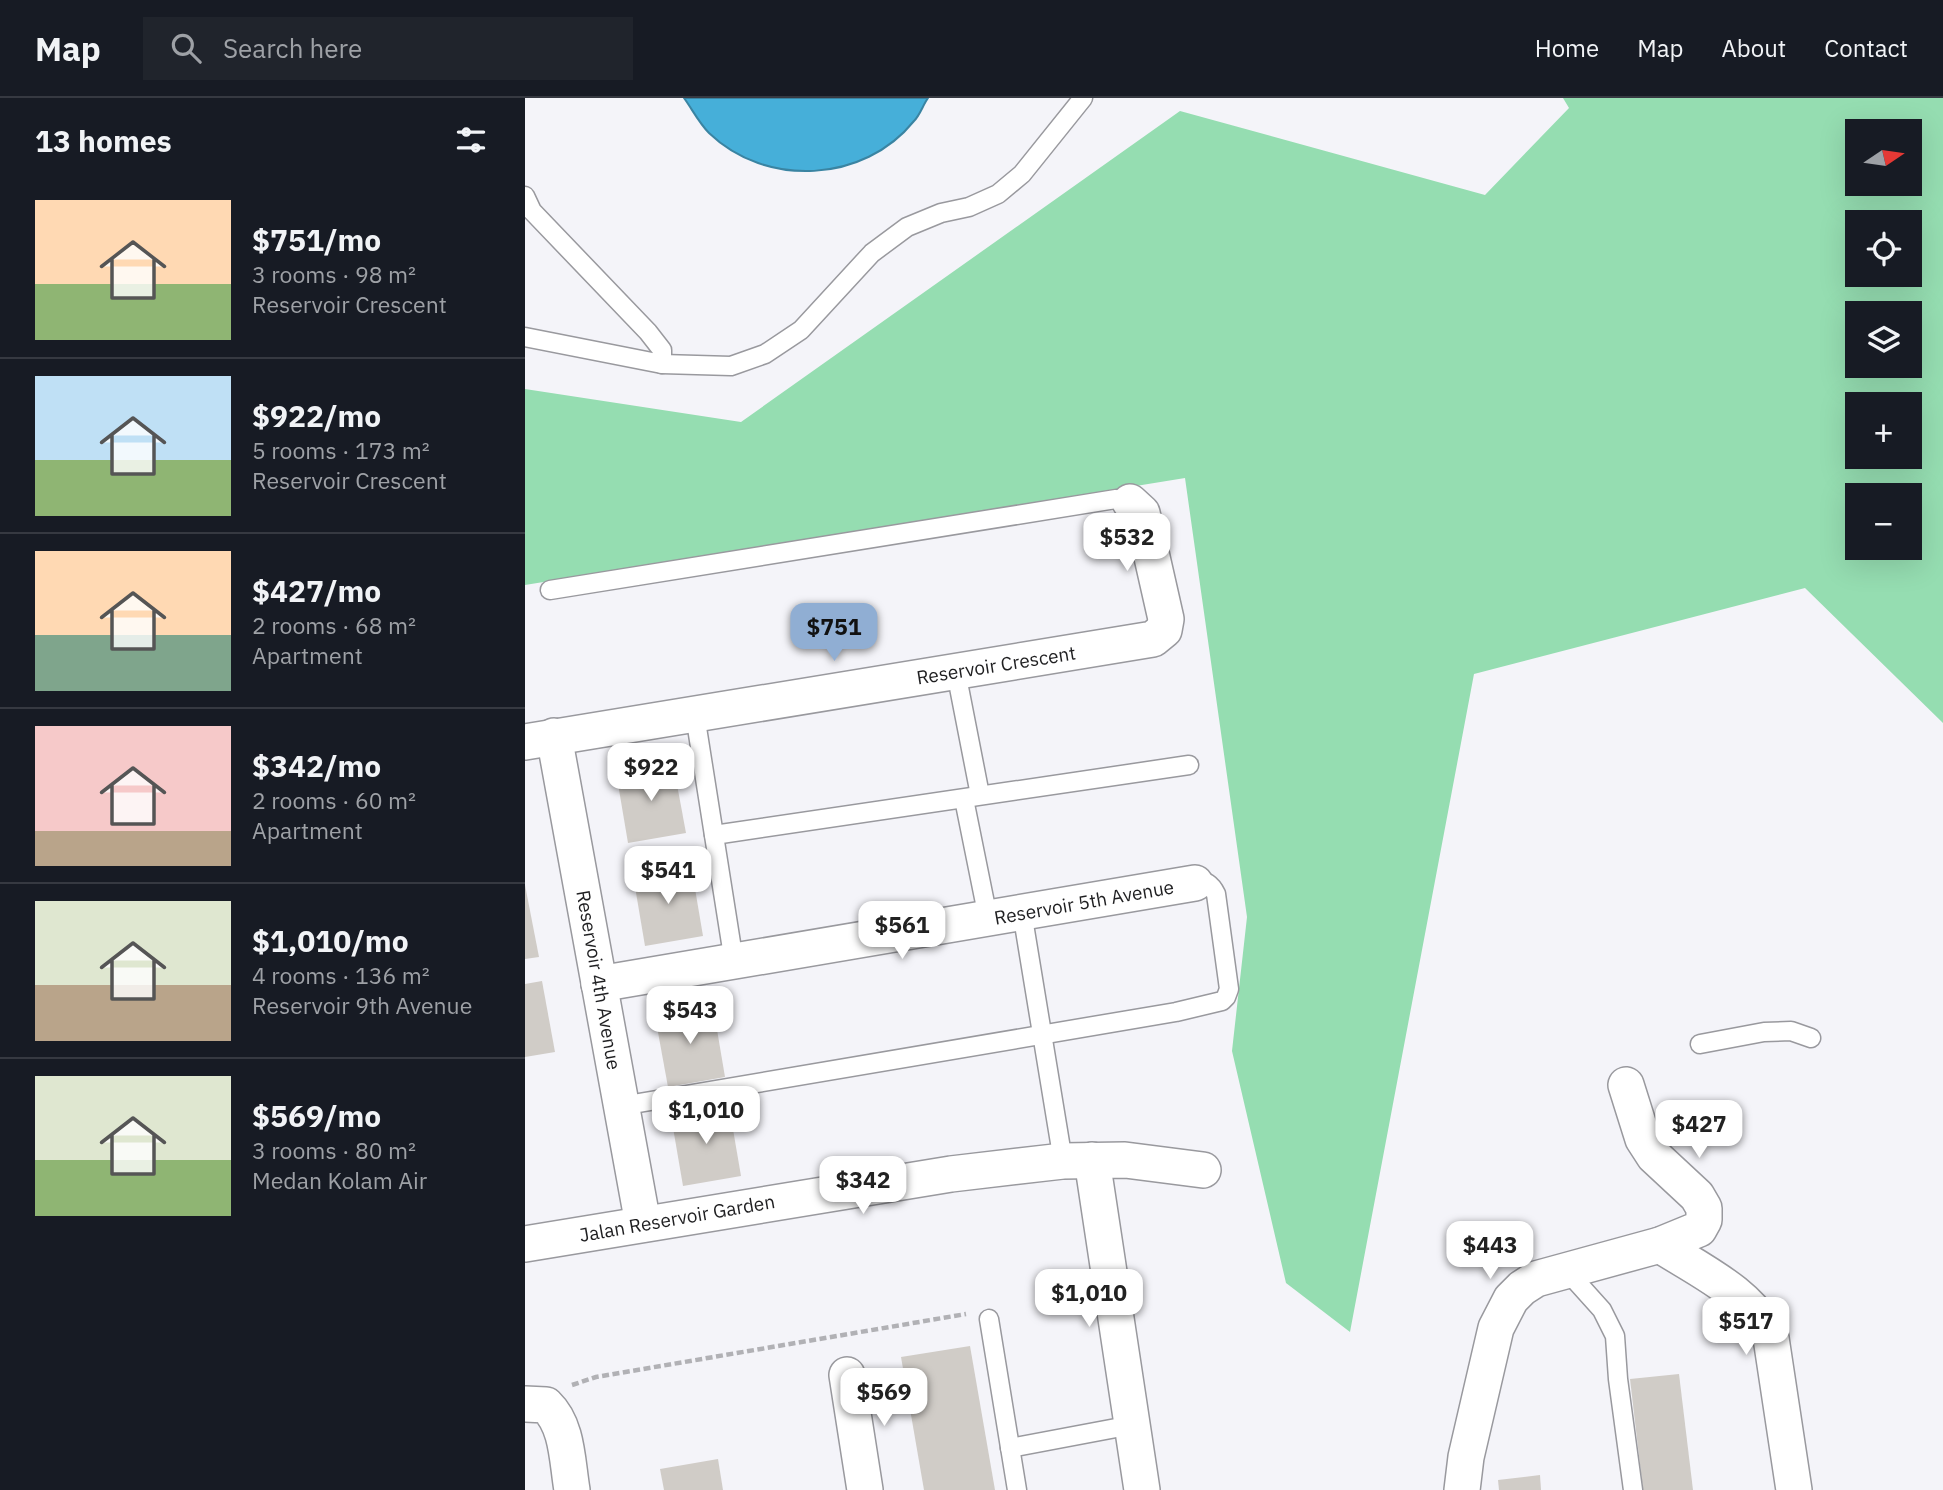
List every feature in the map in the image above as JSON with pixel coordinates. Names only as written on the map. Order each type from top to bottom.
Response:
[{"type":"street","name":"Reservoir Crescent","points":[[540,739],[1153,639],[1164,630],[1166,619],[1142,513],[1130,502]]},
{"type":"street","name":"Reservoir 4th Avenue","points":[[540,739],[599,984],[643,1224]]},
{"type":"street","name":"Reservoir 5th Avenue","points":[[599,984],[1195,883]]},
{"type":"street","points":[[1462,1490],[1466,1457],[1500,1320],[1511,1299],[1536,1279],[1660,1245],[1699,1229],[1705,1220],[1704,1208],[1697,1196],[1654,1156],[1643,1139],[1626,1085]]},
{"type":"street","name":"Jalan Reservoir Garden","points":[[525,1244],[951,1174],[1077,1160],[1158,1163],[1203,1170]]},
{"type":"street","points":[[1077,1160],[1132,1425],[1142,1490]]},
{"type":"street","points":[[1660,1245],[1724,1286],[1765,1323],[1771,1338],[1794,1490]]},
{"type":"street","points":[[847,1375],[865,1490]]},
{"type":"street","points":[[525,1404],[545,1405],[556,1415],[563,1435],[572,1490]]},
{"type":"lane","points":[[525,337],[662,364],[731,366],[765,354],[801,330],[872,253],[907,227],[969,207],[998,194],[1022,174],[1083,98]]},
{"type":"lane","points":[[525,196],[532,211],[648,332],[662,350],[662,364]]},
{"type":"lane","points":[[550,590],[1117,499],[1130,502]]},
{"type":"lane","points":[[956,672],[988,918]]},
{"type":"lane","points":[[695,715],[734,962]]},
{"type":"lane","points":[[714,835],[1189,765]]},
{"type":"lane","points":[[621,1106],[1216,1003],[1226,997],[1229,989],[1216,894],[1212,886],[1204,881],[1195,880],[1195,883]]},
{"type":"lane","points":[[1022,912],[1042,1035],[1077,1160]]},
{"type":"lane","points":[[1700,1044],[1764,1032],[1791,1031],[1811,1038]]},
{"type":"lane","points":[[1566,1270],[1602,1310],[1615,1336],[1633,1490]]},
{"type":"lane","points":[[989,1319],[1017,1490]]},
{"type":"lane","points":[[1010,1448],[1132,1425]]},
{"type":"path","points":[[569,1387],[596,1377],[976,1312],[984,1313],[989,1319]]},
{"type":"green space","points":[[1563,98],[1943,98],[1943,723],[1805,588],[1474,674],[1350,1332],[1286,1283],[1232,1051],[1247,917],[1185,478],[525,585],[525,389],[741,422],[1180,111],[1485,195],[1569,108]]},
{"type":"water","points":[[684,98],[928,98],[916,119],[893,142],[869,157],[842,167],[814,171],[786,170],[758,163],[732,151],[705,129]]},
{"type":"building","points":[[673,763],[686,833],[628,843],[616,772]]},
{"type":"building","points":[[691,865],[703,936],[645,946],[633,875]]},
{"type":"building","points":[[525,885],[539,957],[525,959]]},
{"type":"building","points":[[542,981],[555,1052],[525,1057],[525,984]]},
{"type":"building","points":[[713,1006],[725,1077],[668,1087],[655,1016]]},
{"type":"building","points":[[729,1106],[741,1176],[683,1186],[671,1116]]},
{"type":"building","points":[[970,1346],[995,1490],[924,1490],[901,1357]]},
{"type":"building","points":[[1679,1374],[1693,1490],[1643,1490],[1630,1379]]},
{"type":"building","points":[[718,1459],[723,1490],[664,1490],[660,1469]]},
{"type":"building","points":[[1540,1475],[1541,1490],[1499,1490],[1498,1480]]}]
